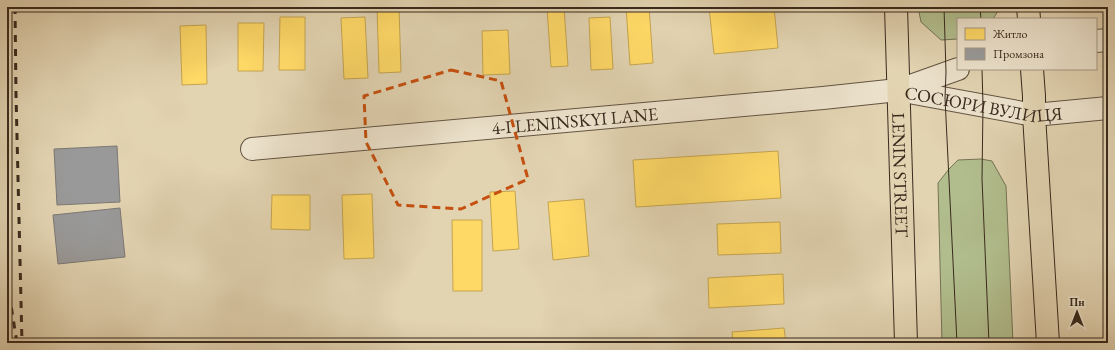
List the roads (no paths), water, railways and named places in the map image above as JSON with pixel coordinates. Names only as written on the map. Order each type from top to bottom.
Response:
[{"type":"main road","name":"LENIN STREET","points":[[896,7],[906,343]]},
{"type":"main road","points":[[1028,7],[1029,18]]},
{"type":"main road","points":[[1032,70],[1048,343]]},
{"type":"street","points":[[1097,41],[1108,40]]},
{"type":"street","name":"СОСЮРИ ВУЛИЦЯ","points":[[898,90],[957,69]]},
{"type":"street","name":"СОСЮРИ ВУЛИЦЯ","points":[[898,90],[1034,115],[1108,108]]},
{"type":"street","name":"4-I LENINSKYI LANE","points":[[252,149],[792,101],[898,90]]},
{"type":"tram line","points":[[944,7],[946,72],[945,98],[957,343]]},
{"type":"tram line","points":[[980,7],[981,18]]},
{"type":"tram line","points":[[982,70],[982,179],[989,343]]},
{"type":"railway","points":[[15,7],[22,343]]},
{"type":"railway","points":[[7,280],[17,343]]}]
